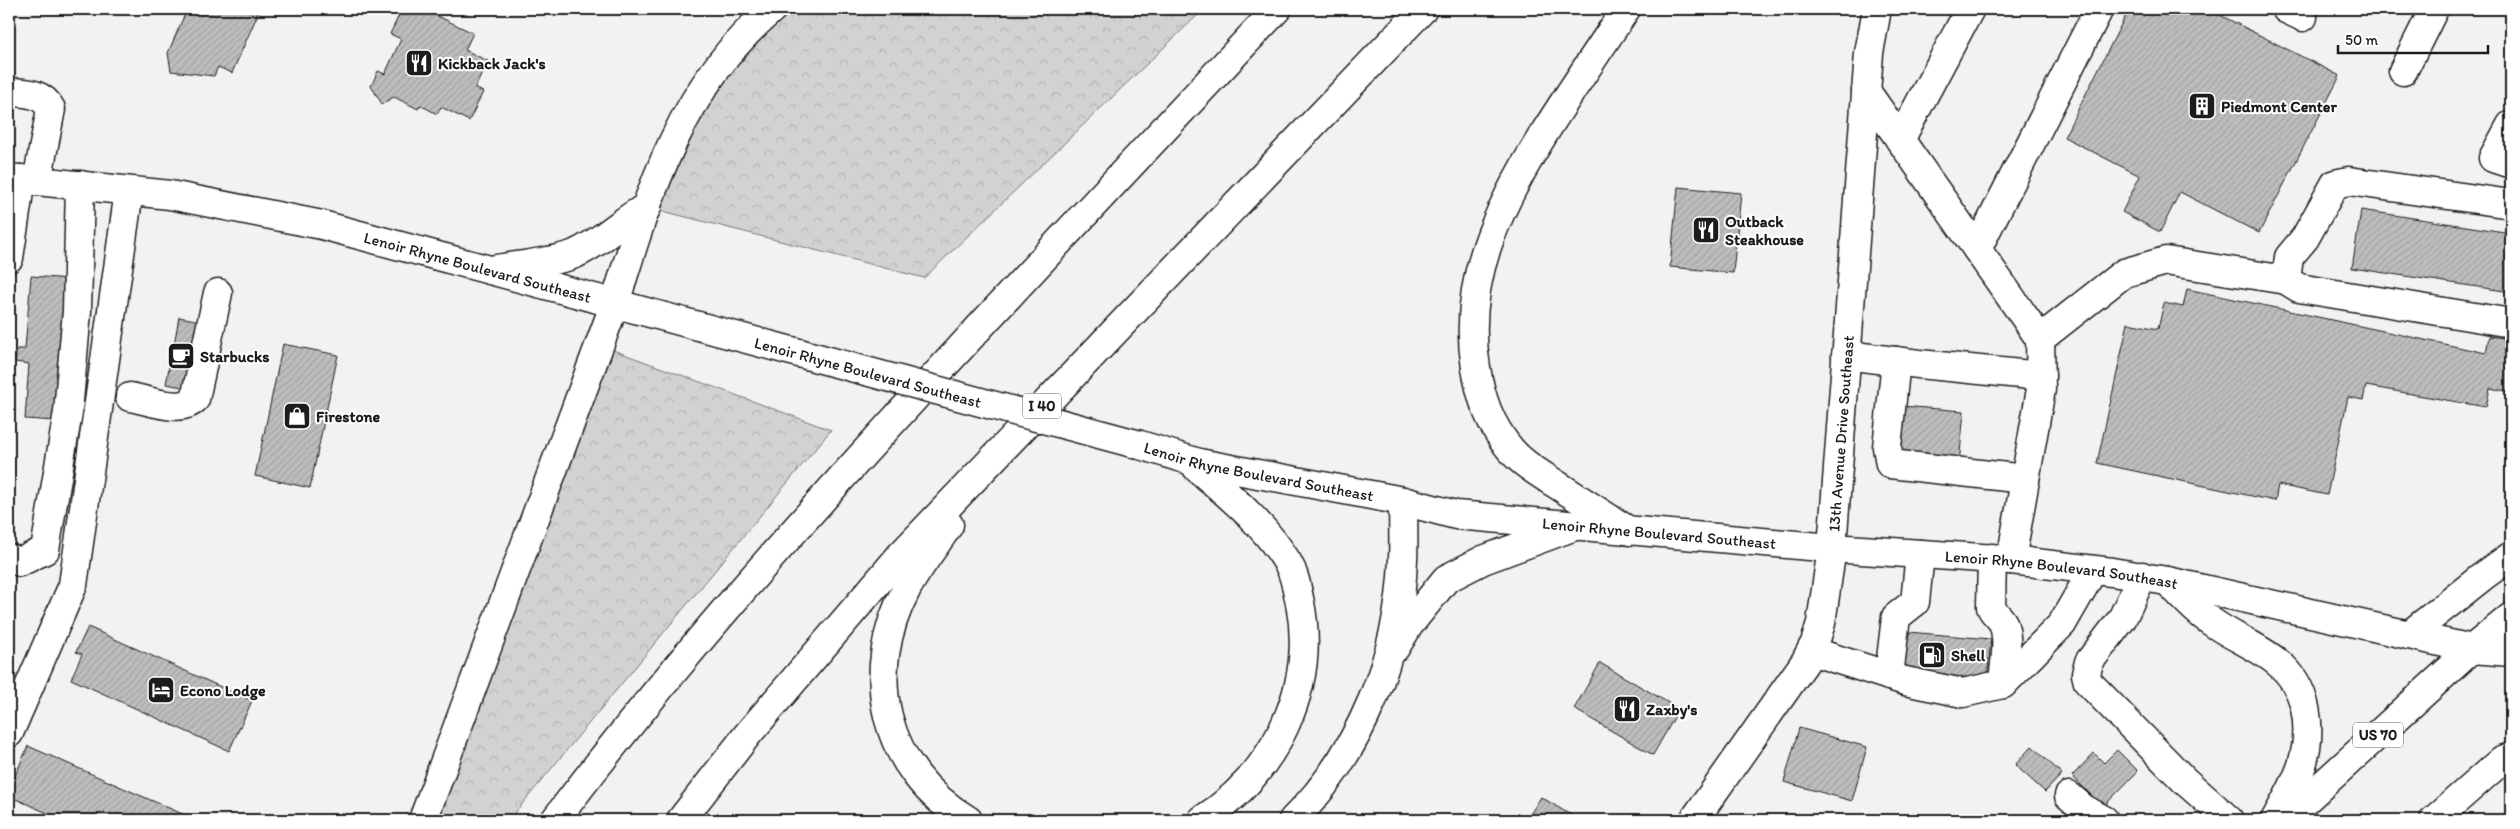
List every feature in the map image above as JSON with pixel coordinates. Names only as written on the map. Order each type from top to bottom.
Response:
[{"type":"main road","points":[[423,820],[615,303],[638,226],[673,141],[689,109],[713,70],[747,30],[772,9]]},
{"type":"main road","points":[[555,820],[671,674],[797,526],[1068,231],[1277,9]]},
{"type":"main road","name":"I 40","points":[[681,820],[823,644],[900,556],[1003,446],[1423,9]]},
{"type":"main road","points":[[1626,9],[1560,108],[1510,192],[1493,227],[1483,255],[1474,297],[1472,330],[1480,392],[1487,414],[1503,440],[1529,467],[1628,532]]},
{"type":"main road","name":"13th Avenue Drive Southeast","points":[[1694,820],[1811,651],[1822,623],[1832,548],[1869,54],[1877,9]]},
{"type":"main road","points":[[1900,140],[1970,9]]},
{"type":"main road","points":[[1977,249],[2099,9]]},
{"type":"main road","points":[[2403,71],[2434,9]]},
{"type":"main road","points":[[1866,91],[2040,340],[2041,389],[2025,479],[2002,559],[1991,607],[1994,614],[2002,621],[2007,640],[2002,684]]},
{"type":"main road","points":[[9,92],[37,94],[47,101],[51,109],[22,179],[9,258]]},
{"type":"main road","points":[[2511,125],[2493,158],[2511,164]]},
{"type":"main road","name":"Lenoir Rhyne Boulevard Southeast","points":[[22,179],[208,201],[313,223],[1140,445],[1199,463],[1403,502],[1456,515],[1628,532],[2002,559],[2093,570],[2154,579],[2472,649],[2511,652]]},
{"type":"main road","points":[[2286,280],[2289,257],[2305,238],[2335,184],[2349,181],[2511,204]]},
{"type":"main road","points":[[9,558],[20,562],[45,550],[68,412],[76,311],[80,185]]},
{"type":"main road","points":[[9,733],[73,586],[129,191]]},
{"type":"main road","points":[[491,270],[574,255],[600,241],[616,230],[632,215],[647,207]]},
{"type":"main road","points":[[2040,340],[2124,273],[2166,261],[2286,280],[2299,288],[2511,323]]},
{"type":"main road","points":[[130,397],[179,406],[189,404],[195,399],[218,293]]},
{"type":"main road","points":[[1846,354],[2041,376]]},
{"type":"main road","points":[[1896,361],[1887,447],[1890,464],[2025,479]]},
{"type":"main road","points":[[968,820],[944,804],[917,776],[903,756],[889,726],[884,704],[883,671],[895,617],[906,590],[929,552],[1003,446]]},
{"type":"main road","points":[[1199,463],[1197,468],[1236,500],[1269,537],[1289,564],[1303,617],[1304,653],[1298,689],[1287,723],[1271,752],[1254,777],[1230,801],[1202,820]]},
{"type":"main road","points":[[1380,681],[1400,598],[1404,560],[1403,502]]},
{"type":"main road","points":[[1293,820],[1338,767],[1352,743],[1380,681],[1409,625],[1446,579],[1483,560],[1572,527]]},
{"type":"main road","points":[[1889,676],[1896,617],[1915,602],[1920,554]]},
{"type":"main road","points":[[2409,635],[2511,556]]},
{"type":"main road","points":[[1811,651],[1889,676],[1964,692],[2002,684],[2062,624],[2093,570]]},
{"type":"main road","points":[[2229,820],[2184,780],[2088,682],[2086,674],[2090,662],[2154,579],[2208,620],[2256,647],[2278,662],[2295,678],[2306,709],[2307,741],[2301,766],[2275,820]]},
{"type":"main road","name":"US 70","points":[[2284,820],[2472,649],[2511,617]]},
{"type":"main road","points":[[2434,820],[2502,760],[2511,757]]},
{"type":"main road","points":[[2069,796],[2084,809],[2104,820]]},
{"type":"green space","points":[[781,9],[1204,9],[924,278],[647,207],[673,141]]},
{"type":"green space","points":[[613,350],[831,430],[509,820],[423,820],[508,594]]},
{"type":"building","points":[[187,9],[260,9],[232,73],[218,67],[214,76],[171,71],[168,53]]},
{"type":"building","points":[[402,9],[423,9],[473,33],[465,50],[488,61],[475,88],[483,92],[469,121],[441,107],[437,114],[420,105],[418,109],[394,97],[382,104],[371,86],[378,71],[385,74],[401,39],[390,34]]},
{"type":"building","name":"Piedmont Center","points":[[2129,9],[2208,9],[2340,76],[2259,233],[2180,192],[2160,232],[2122,212],[2140,176],[2064,137]]},
{"type":"building","name":"Outback Steakhouse","points":[[1678,187],[1741,193],[1733,273],[1670,267]]},
{"type":"building","points":[[2361,210],[2511,233],[2511,292],[2352,268]]},
{"type":"building","points":[[31,276],[70,279],[55,421],[25,419],[29,364],[15,362],[17,349],[25,349]]},
{"type":"building","points":[[2187,289],[2486,353],[2489,336],[2511,339],[2511,392],[2490,388],[2486,407],[2366,386],[2363,400],[2348,397],[2327,495],[2278,485],[2275,501],[2097,463],[2128,323],[2158,329],[2164,303],[2183,307]]},
{"type":"building","name":"Starbucks","points":[[179,317],[201,321],[188,388],[166,384],[170,362],[167,361],[171,344],[174,345]]},
{"type":"building","name":"Firestone","points":[[283,344],[338,355],[310,488],[255,476]]},
{"type":"building","points":[[1901,406],[1964,411],[1959,464],[1896,458]]},
{"type":"building","name":"Econo Lodge","points":[[88,627],[252,701],[229,751],[71,679],[82,654],[76,652]]},
{"type":"building","points":[[1896,631],[1991,639],[1987,679],[1892,671]]},
{"type":"building","name":"Zaxby's","points":[[1600,663],[1679,709],[1653,755],[1574,709]]},
{"type":"building","points":[[1799,728],[1867,747],[1852,801],[1784,782]]},
{"type":"building","points":[[28,746],[187,816],[185,820],[63,820],[9,796],[9,790]]},
{"type":"building","points":[[2032,746],[2062,774],[2045,792],[2015,765]]},
{"type":"building","points":[[2117,750],[2138,771],[2103,807],[2072,776],[2094,753],[2104,763]]},
{"type":"building","points":[[1541,797],[1579,820],[1535,820],[1529,816]]},
{"type":"place","name":"Kickback Jack's","points":[[419,63]]},
{"type":"place","name":"Piedmont Center","points":[[2202,106]]},
{"type":"place","name":"Outback Steakhouse","points":[[1706,230]]},
{"type":"place","name":"Starbucks","points":[[181,356]]},
{"type":"place","name":"Firestone","points":[[297,416]]},
{"type":"place","name":"Shell","points":[[1932,655]]},
{"type":"place","name":"Econo Lodge","points":[[161,690]]},
{"type":"place","name":"Zaxby's","points":[[1627,709]]}]
